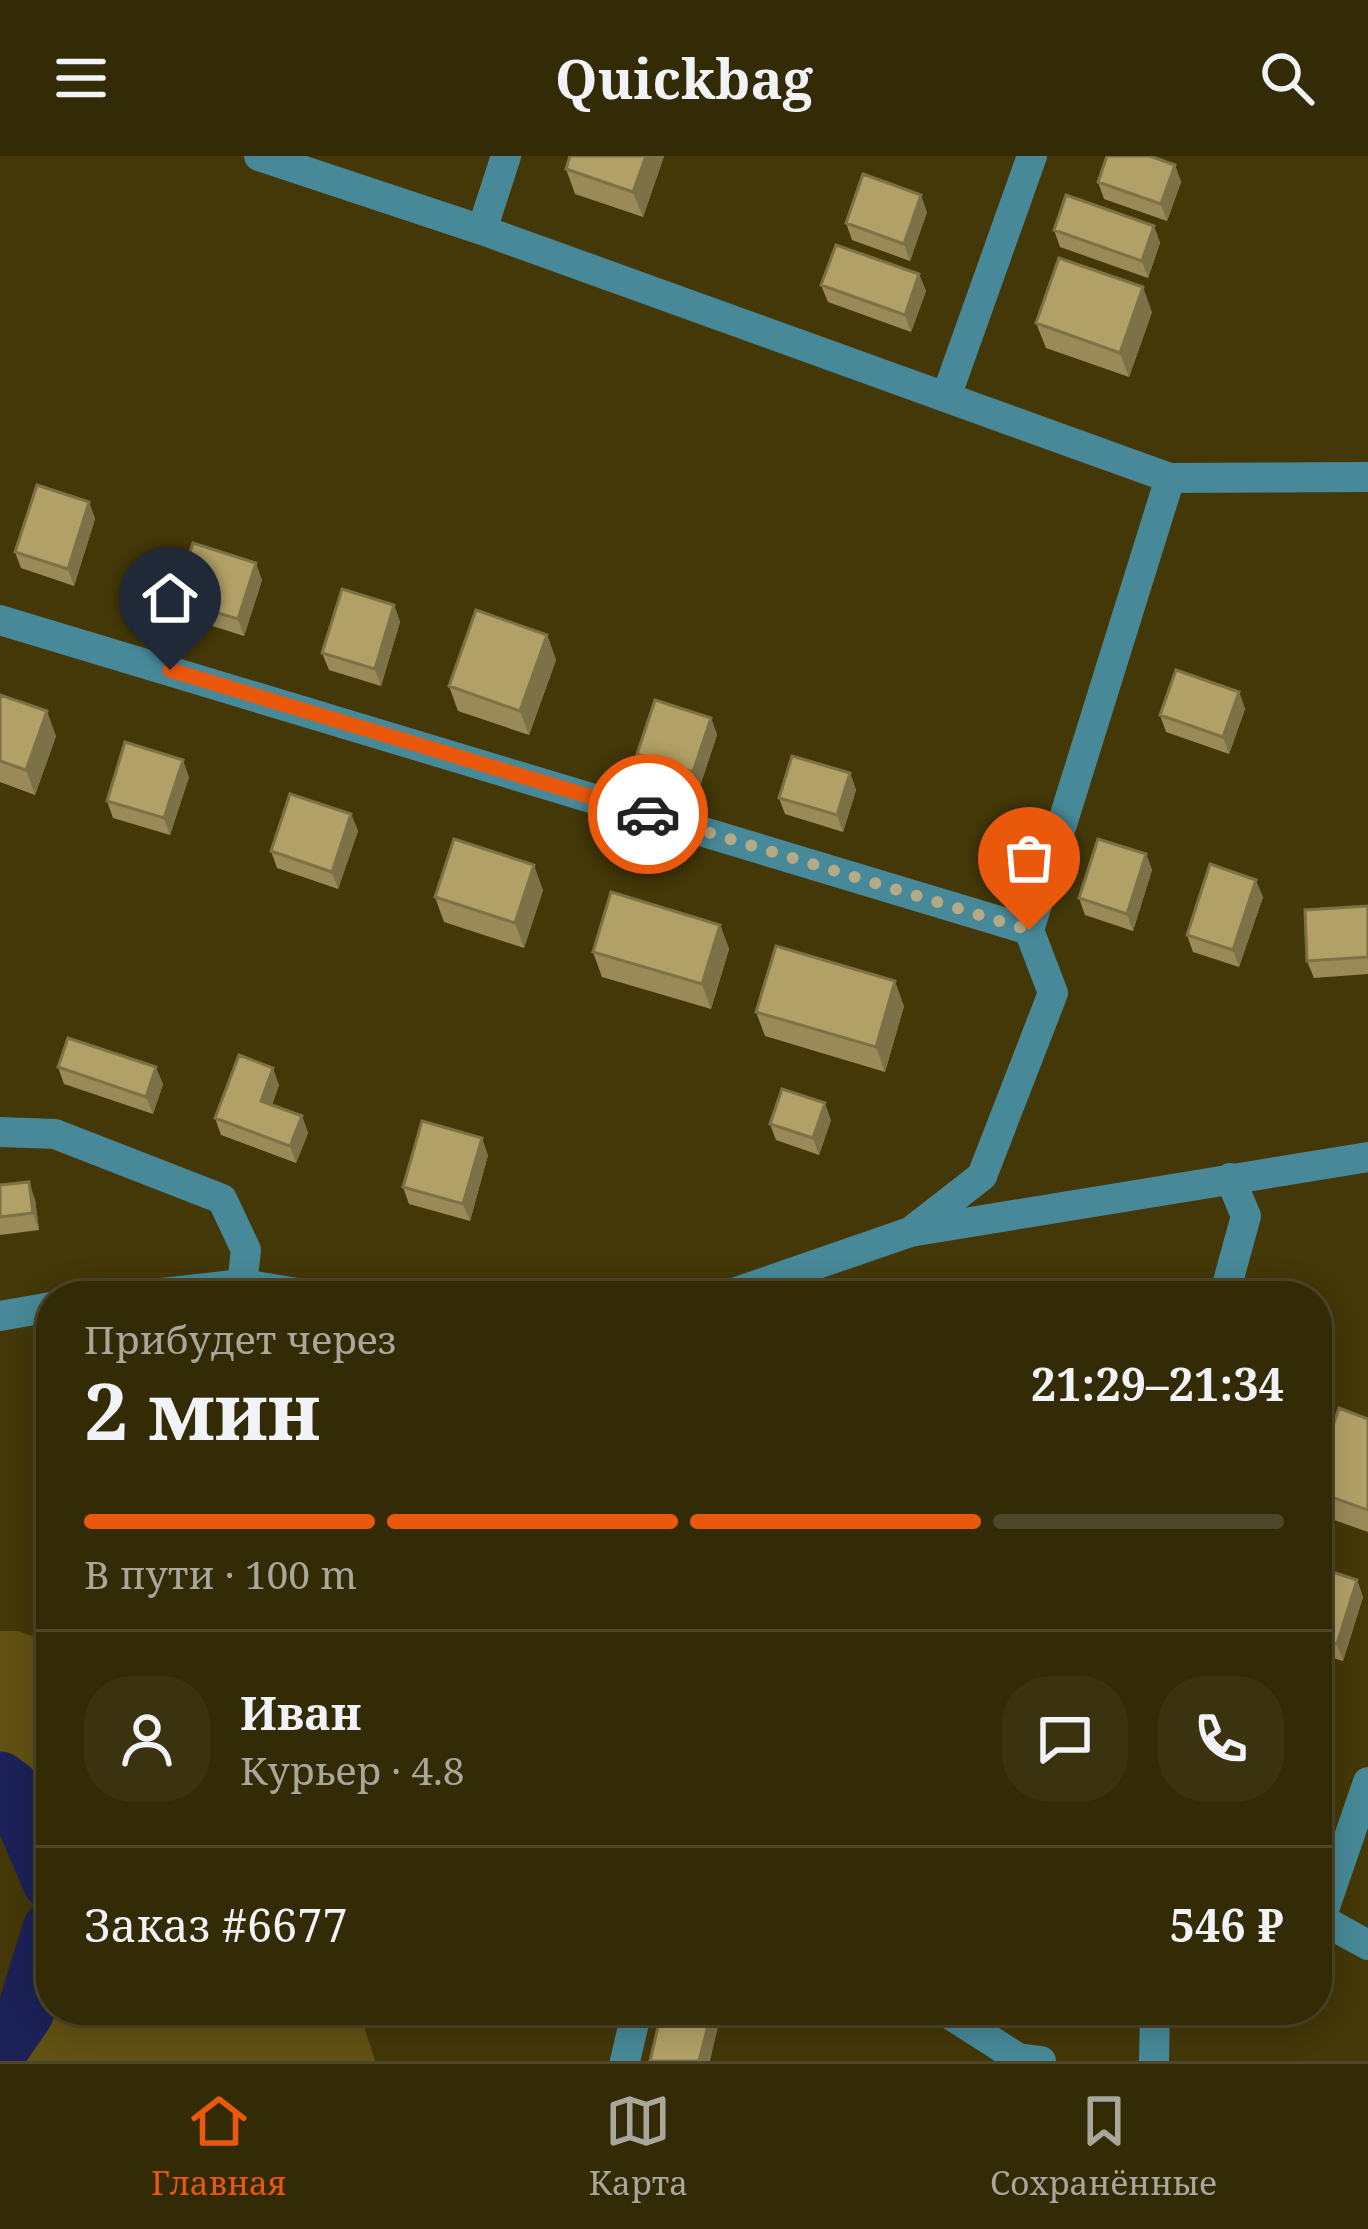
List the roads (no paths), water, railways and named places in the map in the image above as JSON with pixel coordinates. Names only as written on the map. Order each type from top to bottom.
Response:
[{"type":"street","points":[[259,156],[482,230],[1170,478],[1368,477]]},
{"type":"street","points":[[482,230],[506,156]]},
{"type":"street","points":[[946,397],[1033,156]]},
{"type":"street","points":[[910,1232],[982,1176],[1053,993],[1029,930],[1170,478]]},
{"type":"street","points":[[0,620],[1029,930]]},
{"type":"street","points":[[0,1132],[55,1133],[223,1198],[246,1250],[242,1281]]},
{"type":"street","points":[[785,1281],[910,1232],[1368,1156]]},
{"type":"street","points":[[1228,1281],[1246,1216],[1231,1178]]},
{"type":"street","points":[[0,1316],[36,1310]]},
{"type":"street","points":[[1332,1882],[1368,1782]]},
{"type":"street","points":[[1332,1925],[1368,1946]]},
{"type":"street","points":[[625,2061],[633,2025]]},
{"type":"street","points":[[966,2025],[1018,2058],[1042,2061]]},
{"type":"street","points":[[1154,2061],[1155,2025]]},
{"type":"waterway","points":[[0,1780],[11,1788],[36,1847]]},
{"type":"waterway","points":[[0,2049],[25,2013],[36,1977]]}]
